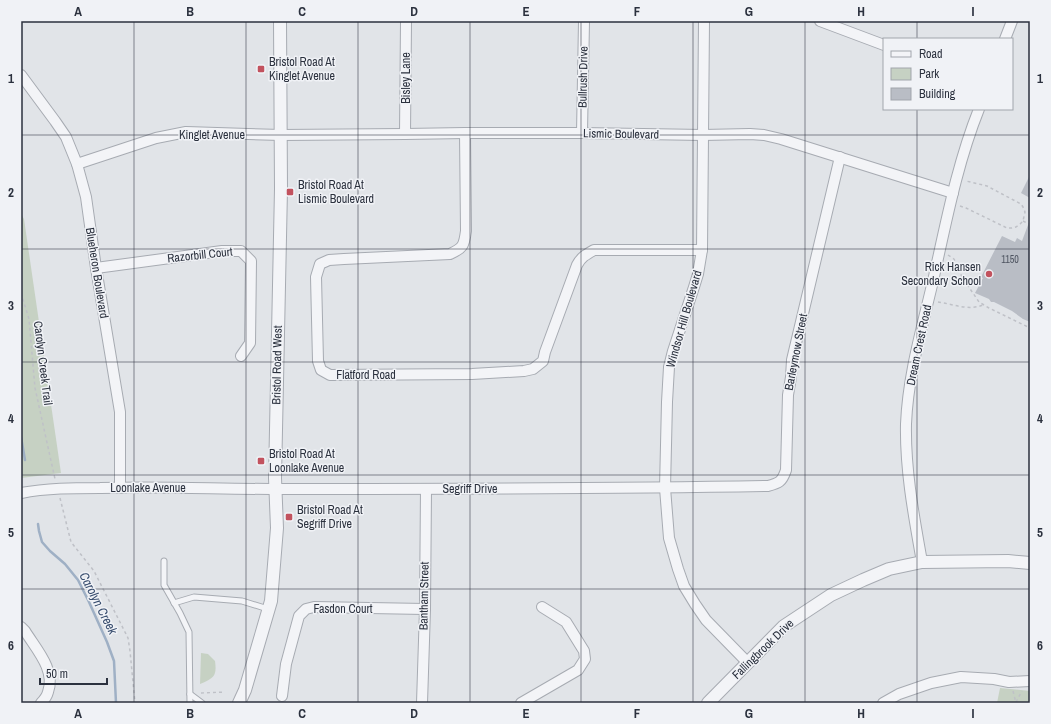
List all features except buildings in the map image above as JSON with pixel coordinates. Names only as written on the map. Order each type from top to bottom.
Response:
[{"type":"street","name":"Bristol Road West","points":[[239,703],[246,690],[271,601],[277,528],[275,489],[281,190],[280,21]]},
{"type":"street","name":"Bisley Lane","points":[[405,134],[406,21]]},
{"type":"street","name":"Bullrush Drive","points":[[582,133],[584,21]]},
{"type":"street","name":"Windsor Hill Boulevard","points":[[704,21],[702,250],[698,274],[669,368],[665,488],[669,538],[684,586],[706,620],[748,663]]},
{"type":"street","points":[[820,21],[883,45]]},
{"type":"street","points":[[1005,38],[1012,21]]},
{"type":"street","name":"Blueheron Boulevard","points":[[21,75],[66,137],[77,164],[86,196],[96,268],[120,412],[120,487]]},
{"type":"street","name":"Dream Crest Road","points":[[922,562],[908,475],[906,425],[912,375],[956,178],[979,110]]},
{"type":"street","name":"Kinglet Avenue","points":[[77,164],[156,138],[186,132],[280,135]]},
{"type":"street","name":"Lismic Boulevard","points":[[280,135],[465,133],[764,135],[840,158],[952,198]]},
{"type":"street","name":"Flatford Road","points":[[465,133],[466,231],[465,241],[460,250],[450,254],[329,260],[320,264],[316,277],[318,361],[321,370],[330,375],[353,375],[472,374],[524,371],[533,369],[544,361],[577,265],[587,254],[594,250],[702,250]]},
{"type":"street","name":"Barleymow Street","points":[[665,488],[768,486],[777,484],[783,479],[786,470],[788,395],[792,360],[840,158]]},
{"type":"street","name":"Razorbill Court","points":[[96,268],[222,251],[241,251],[251,261],[250,344],[241,356]]},
{"type":"street","name":"Loonlake Avenue","points":[[21,493],[43,490],[120,487],[275,489]]},
{"type":"street","name":"Segriff Drive","points":[[275,489],[665,488]]},
{"type":"street","name":"Bantham Street","points":[[422,703],[425,609],[426,489]]},
{"type":"street","name":"Fallingbrook Drive","points":[[708,703],[784,626],[831,595],[863,580],[889,570],[922,562],[1008,561],[1030,563]]},
{"type":"street","name":"Fasdon Court","points":[[282,696],[286,664],[299,616],[306,609],[314,607],[425,609]]},
{"type":"street","points":[[522,703],[578,670],[585,659],[584,651],[566,622],[542,607]]},
{"type":"street","points":[[21,627],[46,664],[50,676],[48,693],[41,703]]},
{"type":"street","points":[[883,703],[899,694],[931,683],[961,677],[994,679],[1009,682],[1029,682]]},
{"type":"lane","points":[[164,561],[164,585],[189,632],[190,703]]},
{"type":"lane","points":[[174,603],[194,597],[242,601],[269,609]]},
{"type":"lane","points":[[190,694],[202,703]]},
{"type":"path","points":[[952,198],[966,208],[1007,228],[1016,227],[1023,221],[1025,212],[1023,207],[1017,201],[987,186],[956,178]]},
{"type":"path","points":[[1023,221],[1029,224]]},
{"type":"path","points":[[940,251],[954,258],[962,276],[979,302],[1030,328]]},
{"type":"path","name":"Carolyn Creek Trail","points":[[21,293],[29,319],[35,388],[56,482]]},
{"type":"path","points":[[928,300],[970,308],[984,305]]},
{"type":"path","points":[[60,497],[71,542],[94,571],[128,638],[135,703]]},
{"type":"path","points":[[1009,682],[1016,702]]},
{"type":"path","points":[[1016,702],[1029,682]]},
{"type":"path","points":[[190,694],[225,692]]},
{"type":"green space","points":[[21,214],[24,219],[61,473],[21,478]]},
{"type":"green space","points":[[201,653],[208,654],[215,661],[215,673],[209,680],[200,684]]},
{"type":"green space","points":[[1000,688],[1030,691],[1030,703],[997,703]]},
{"type":"waterway","name":"Carolyn Creek","points":[[21,437],[25,460]]},
{"type":"waterway","name":"Carolyn Creek","points":[[38,524],[42,542],[65,564],[78,580],[107,642],[114,661],[116,703]]},
{"type":"place","name":"Bristol Road At Kinglet Avenue","points":[[261,69]]},
{"type":"place","name":"Bristol Road At Lismic Boulevard","points":[[290,192]]},
{"type":"place","name":"Rick Hansen Secondary School","points":[[989,274]]},
{"type":"place","name":"Bristol Road At Loonlake Avenue","points":[[261,461]]},
{"type":"place","name":"Bristol Road At Segriff Drive","points":[[289,517]]}]
